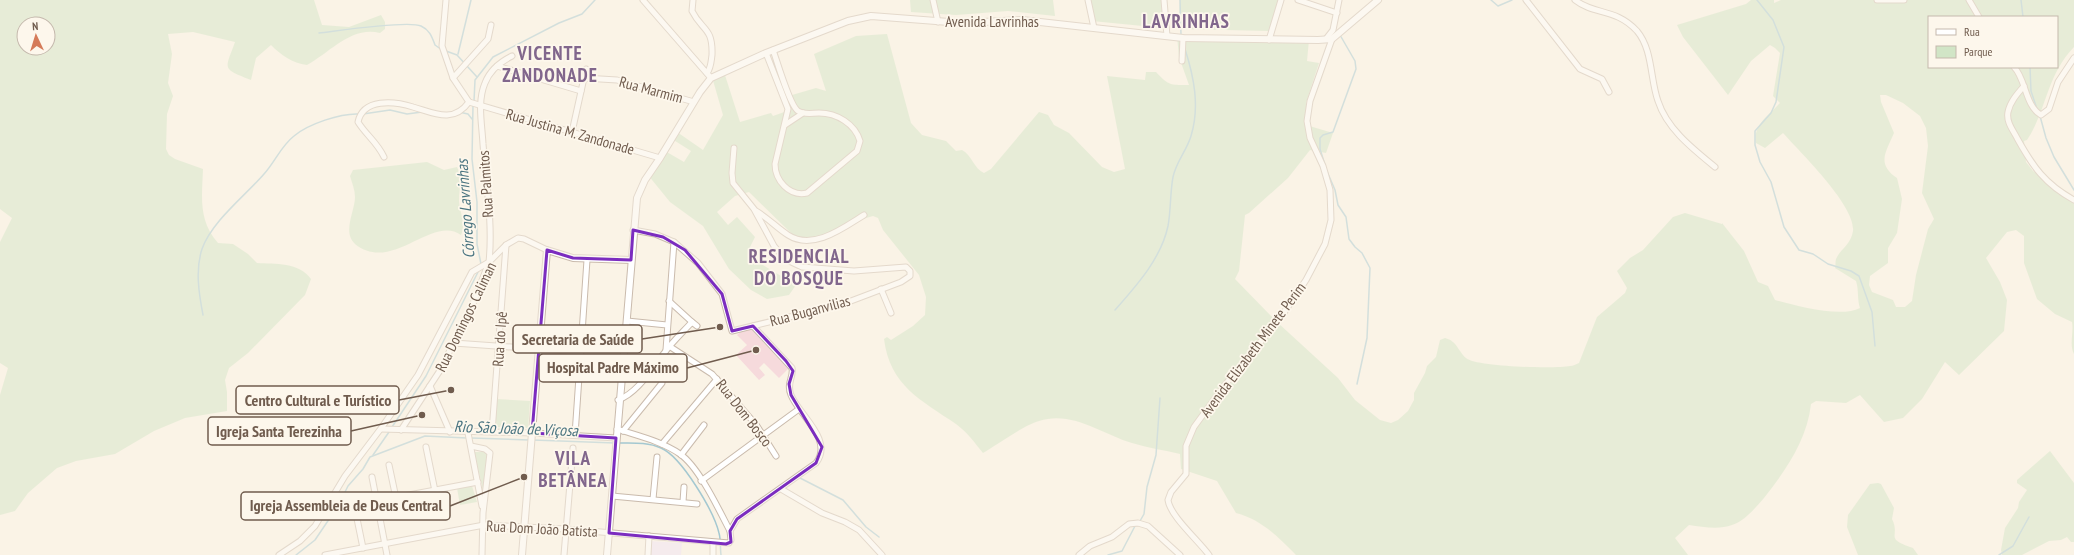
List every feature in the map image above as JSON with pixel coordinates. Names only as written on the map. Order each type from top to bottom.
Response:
[{"type":"street","points":[[446,0],[442,46],[453,78],[474,103]]},
{"type":"street","points":[[643,0],[709,76]]},
{"type":"street","points":[[620,430],[618,400],[627,321],[635,205],[640,189],[709,76],[711,65],[712,40],[709,32],[692,11],[693,0]]},
{"type":"street","points":[[933,0],[938,22]]},
{"type":"street","points":[[1088,0],[1094,28]]},
{"type":"street","points":[[1164,0],[1167,36]]},
{"type":"street","points":[[1269,40],[1281,0]]},
{"type":"street","points":[[1298,0],[1337,13]]},
{"type":"street","name":"Avenida Elizabeth Minete Perim","points":[[1209,555],[1170,510],[1169,496],[1186,474],[1186,446],[1194,427],[1224,386],[1281,317],[1306,280],[1325,244],[1331,220],[1330,190],[1323,166],[1310,138],[1307,121],[1310,101],[1333,30],[1339,0]]},
{"type":"street","points":[[1329,39],[1378,0]]},
{"type":"street","points":[[1526,0],[1580,69],[1602,79],[1609,92]]},
{"type":"street","points":[[1575,0],[1582,4],[1619,17],[1637,32],[1648,54],[1656,94],[1661,108],[1684,140],[1715,167]]},
{"type":"street","points":[[1877,0],[1904,0]]},
{"type":"street","points":[[1969,0],[1977,16]]},
{"type":"street","name":"Avenida Lavrinhas","points":[[709,76],[842,23],[871,16],[938,22],[969,23],[1012,19],[1183,38],[1269,40],[1329,39]]},
{"type":"street","points":[[453,78],[488,39],[491,25]]},
{"type":"street","points":[[1182,61],[1183,38]]},
{"type":"street","points":[[773,50],[794,106],[803,113]]},
{"type":"street","points":[[766,53],[788,109],[784,125],[775,164],[775,171],[780,181],[797,194],[807,193],[857,151],[860,141],[854,129],[837,116],[821,113],[803,113],[784,125]]},
{"type":"street","points":[[384,157],[377,144],[363,130],[358,122],[366,107],[381,103],[400,105],[442,116],[461,110],[474,103],[497,66],[512,56]]},
{"type":"street","points":[[2015,68],[2021,76],[2024,86],[2038,113],[2041,115],[2047,112],[2062,76],[2074,58]]},
{"type":"street","points":[[497,66],[580,90]]},
{"type":"street","points":[[572,132],[580,90],[586,69]]},
{"type":"street","name":"Rua Marmim","points":[[584,78],[617,80],[694,102]]},
{"type":"street","points":[[2024,86],[2014,98],[2008,111],[2011,127],[2036,171],[2061,194],[2074,200]]},
{"type":"street","name":"Rua Justina M. Zandonade","points":[[474,103],[660,158]]},
{"type":"street","name":"Rua Palmitos","points":[[474,103],[488,210],[490,262]]},
{"type":"street","name":"Rua Buganvilias","points":[[674,242],[689,255],[715,283],[726,306],[732,331],[843,304],[908,279],[910,271],[906,267],[899,266],[866,271],[848,271],[816,269],[791,263],[780,254],[754,209],[733,183],[732,173],[734,148]]},
{"type":"street","points":[[754,209],[786,234],[806,241],[826,236],[864,215]]},
{"type":"street","points":[[633,230],[655,234],[674,242],[667,348]]},
{"type":"street","points":[[506,245],[513,240],[524,239],[566,257],[587,260],[631,260]]},
{"type":"street","name":"Rua Domingos Caliman","points":[[398,430],[430,386],[471,309],[490,262],[506,245]]},
{"type":"street","name":"Rua do Ipê","points":[[492,432],[506,245]]},
{"type":"street","points":[[522,555],[547,250]]},
{"type":"street","points":[[575,435],[587,260]]},
{"type":"street","points":[[279,555],[300,541],[315,526],[345,476],[383,430],[418,375],[472,272],[490,262]]},
{"type":"street","points":[[881,289],[891,313]]},
{"type":"street","points":[[669,301],[697,326]]},
{"type":"street","points":[[627,321],[668,325]]},
{"type":"street","points":[[618,400],[630,393],[651,370],[667,348],[692,322]]},
{"type":"street","points":[[730,531],[734,523],[741,516],[782,489],[816,463],[821,453],[820,442],[791,395],[789,386],[792,368],[753,326]]},
{"type":"street","points":[[454,343],[581,352]]},
{"type":"street","name":"Rua Dom Bosco","points":[[667,348],[701,366],[716,379],[763,435],[776,456]]},
{"type":"street","points":[[607,555],[616,439],[620,430],[662,383],[662,377],[651,370]]},
{"type":"street","points":[[662,444],[716,379]]},
{"type":"street","points":[[430,386],[450,432]]},
{"type":"street","points":[[701,481],[799,409]]},
{"type":"street","points":[[681,455],[704,425]]},
{"type":"street","points":[[383,430],[450,432],[469,439],[490,453],[483,513]]},
{"type":"street","points":[[620,430],[662,444],[681,455],[701,481],[730,531]]},
{"type":"street","points":[[469,439],[492,432],[532,435],[575,435],[616,439]]},
{"type":"street","points":[[469,439],[483,513],[484,525],[482,555]]},
{"type":"street","points":[[426,447],[435,491]]},
{"type":"street","points":[[564,555],[573,448]]},
{"type":"street","points":[[654,499],[657,457]]},
{"type":"street","points":[[390,465],[396,498]]},
{"type":"street","points":[[372,477],[387,555]]},
{"type":"street","points":[[377,502],[478,482]]},
{"type":"street","points":[[683,502],[684,487]]},
{"type":"street","points":[[782,489],[822,513],[845,522],[859,530],[882,555]]},
{"type":"street","points":[[612,496],[696,504]]},
{"type":"street","points":[[354,504],[363,548]]},
{"type":"street","points":[[1079,555],[1090,546],[1108,540],[1130,524],[1138,523],[1148,526],[1180,555]]},
{"type":"street","name":"Rua Dom João Batista","points":[[325,555],[484,525],[566,529],[726,544],[731,540],[730,531]]},
{"type":"street","points":[[648,555],[649,536]]},
{"type":"street","points":[[713,555],[716,543]]},
{"type":"highlighted area","points":[[633,230],[663,237],[685,250],[722,294],[732,331],[753,326],[786,361],[793,371],[789,384],[791,395],[822,447],[816,463],[737,519],[730,531],[731,542],[726,544],[609,533],[616,438],[532,433],[547,250],[573,258],[631,260]]},
{"type":"shaded area","points":[[748,326],[788,369],[779,378],[764,363],[759,368],[765,375],[759,380],[736,355],[747,345],[737,335]]},
{"type":"shaded area","points":[[649,541],[682,543],[681,555],[648,555]]},
{"type":"green space","points":[[0,0],[314,0],[322,25],[349,27],[381,15],[385,22],[385,29],[380,33],[360,33],[350,37],[307,65],[287,58],[271,45],[256,58],[251,80],[234,73],[228,67],[229,58],[235,42],[193,32],[168,34],[172,54],[168,83],[173,96],[167,114],[166,149],[169,155],[175,159],[203,169],[202,199],[204,217],[207,226],[218,243],[233,244],[248,254],[257,263],[279,264],[300,269],[311,279],[305,295],[248,353],[229,368],[225,380],[227,392],[227,411],[185,418],[154,431],[115,454],[76,461],[57,468],[28,493],[15,511],[0,515],[0,395],[8,368],[0,363],[0,242],[12,218],[0,209]]},
{"type":"green space","points":[[910,0],[1053,0],[1055,16],[1008,11],[956,15],[911,12]]},
{"type":"green space","points":[[1088,0],[1161,0],[1163,28],[1092,21]]},
{"type":"green space","points":[[1180,0],[1280,0],[1269,31],[1181,29],[1179,18]]},
{"type":"green space","points":[[1751,0],[1774,0],[1774,3],[1781,0],[2074,0],[2074,47],[2065,58],[2052,81],[2034,129],[2027,140],[2024,141],[2026,162],[2033,171],[2064,190],[2074,204],[2074,354],[2072,347],[2072,322],[2055,314],[2037,299],[2024,263],[2024,236],[2016,230],[2007,232],[1986,258],[2000,282],[2007,300],[2004,331],[1959,375],[1945,362],[1922,399],[1903,418],[1884,422],[1860,395],[1846,403],[1816,401],[1811,404],[1805,430],[1794,454],[1780,477],[1764,498],[1745,517],[1737,523],[1727,527],[1716,528],[1689,525],[1675,538],[1688,555],[1296,555],[1276,535],[1261,524],[1236,513],[1217,481],[1181,469],[1180,454],[1132,443],[1087,424],[1051,418],[1033,423],[983,453],[960,427],[919,399],[909,390],[893,369],[887,355],[884,339],[887,337],[891,340],[913,326],[925,315],[926,297],[919,275],[883,230],[878,218],[873,216],[859,220],[818,237],[803,239],[792,234],[749,192],[735,196],[717,212],[728,225],[737,217],[755,237],[750,247],[761,264],[796,285],[789,295],[767,299],[751,290],[729,269],[703,226],[670,202],[648,175],[665,151],[684,162],[691,151],[672,139],[677,132],[703,150],[723,115],[712,77],[724,72],[740,122],[771,113],[773,116],[792,108],[788,100],[792,95],[816,88],[826,91],[814,54],[856,36],[887,34],[911,123],[922,135],[946,141],[956,151],[962,150],[965,152],[984,173],[991,169],[1039,112],[1048,115],[1054,125],[1069,133],[1102,167],[1114,172],[1125,169],[1107,76],[1145,80],[1146,72],[1156,72],[1164,80],[1171,84],[1189,85],[1179,57],[1177,36],[1309,40],[1307,61],[1319,63],[1306,103],[1306,125],[1333,133],[1326,153],[1310,150],[1288,178],[1245,215],[1239,271],[1235,279],[1277,322],[1338,378],[1355,400],[1380,420],[1391,423],[1398,420],[1408,411],[1414,400],[1414,393],[1425,373],[1427,366],[1436,357],[1440,340],[1445,338],[1452,341],[1466,358],[1473,361],[1500,365],[1549,367],[1571,366],[1579,363],[1597,317],[1625,293],[1627,288],[1617,271],[1630,258],[1643,250],[1673,217],[1685,213],[1722,223],[1744,251],[1758,282],[1768,286],[1775,300],[1819,310],[1842,312],[1860,308],[1856,281],[1835,268],[1836,259],[1850,240],[1853,231],[1852,220],[1846,208],[1826,180],[1783,133],[1765,148],[1756,143],[1755,137],[1759,126],[1780,103],[1773,96],[1780,53],[1770,45],[1751,61],[1728,95],[1683,37],[1677,25],[1746,4]],"holes":[[[1880,95],[1886,95],[1903,103],[1920,116],[1926,128],[1928,146],[1922,193],[1934,219],[1928,229],[1916,275],[1912,301],[1905,307],[1896,307],[1893,300],[1872,292],[1869,285],[1870,276],[1888,263],[1888,248],[1897,233],[1902,199],[1897,178],[1891,173],[1885,163],[1886,152],[1894,133],[1881,102]]]},
{"type":"green space","points":[[427,162],[444,170],[457,167],[459,171],[459,201],[463,223],[461,235],[450,231],[437,232],[397,249],[383,252],[369,251],[355,244],[351,239],[349,228],[355,197],[350,176],[353,170]]},
{"type":"green space","points":[[496,399],[530,401],[528,428],[494,427]]},
{"type":"green space","points":[[2050,451],[2074,483],[2074,542],[2071,542],[2067,537],[2061,540],[2049,541],[2022,555],[2002,555],[2001,550],[2005,528],[2018,508],[2019,502],[2027,490],[2017,483],[2017,480]]},
{"type":"green space","points":[[474,452],[488,453],[484,494]]},
{"type":"green space","points":[[1870,484],[1881,484],[1894,508],[1892,519],[1896,539],[1898,542],[1913,548],[1918,555],[1858,555],[1847,527],[1848,515]]},
{"type":"green space","points":[[472,486],[477,502],[460,505],[457,488]]},
{"type":"waterway","points":[[458,54],[471,0]]},
{"type":"waterway","name":"Córrego Lavrinhas","points":[[474,101],[475,80],[493,57],[559,23],[582,14],[595,0]]},
{"type":"waterway","points":[[1180,0],[1181,35]]},
{"type":"waterway","points":[[1491,0],[1498,6],[1512,0]]},
{"type":"waterway","points":[[1757,0],[1773,20],[1784,47],[1776,102],[1771,113],[1755,131],[1755,145],[1760,162],[1771,182],[1784,227],[1799,250],[1813,254],[1828,264],[1851,271],[1859,276],[1872,312],[1875,346]]},
{"type":"waterway","points":[[2021,0],[2023,16]]},
{"type":"waterway","points":[[319,33],[356,28],[414,24],[427,30],[435,45],[442,50]]},
{"type":"waterway","points":[[1325,165],[1320,149],[1320,138],[1323,135],[1333,132],[1356,69],[1355,61],[1340,35]]},
{"type":"waterway","points":[[1115,310],[1139,282],[1154,261],[1165,238],[1170,214],[1171,189],[1174,172],[1189,141],[1194,125],[1195,92],[1185,49]]},
{"type":"waterway","points":[[446,51],[457,55],[477,77]]},
{"type":"waterway","points":[[2030,68],[2031,91],[2037,109]]},
{"type":"waterway","name":"Córrego Lavrinhas","points":[[473,105],[472,159],[477,202],[477,244],[481,264]]},
{"type":"waterway","points":[[363,114],[390,110],[407,114],[422,112]]},
{"type":"waterway","points":[[459,112],[468,114],[472,119]]},
{"type":"waterway","points":[[203,315],[199,290],[199,265],[202,249],[213,228],[257,182],[272,164],[285,144],[294,136],[308,127],[325,120],[343,115],[359,114]]},
{"type":"waterway","points":[[2040,116],[2046,138],[2054,157],[2074,190]]},
{"type":"waterway","points":[[1326,169],[1335,190],[1338,205],[1346,217],[1349,239],[1362,253],[1370,268],[1367,338],[1357,384]]},
{"type":"waterway","name":"Córrego Lavrinhas","points":[[392,427],[426,376],[479,270]]},
{"type":"waterway","points":[[1140,521],[1144,514],[1147,487],[1156,455],[1160,398]]},
{"type":"waterway","name":"Córrego Lavrinhas","points":[[373,455],[389,432]]},
{"type":"waterway","name":"Rio São João de Viçosa","points":[[296,555],[315,540],[338,506],[348,486],[363,469],[370,457],[425,436],[467,438]]},
{"type":"waterway","name":"Rio São João de Viçosa","points":[[471,438],[529,440]]},
{"type":"waterway","name":"Rio São João de Viçosa","points":[[533,440],[615,443]]},
{"type":"waterway","name":"Rio São João de Viçosa","points":[[619,443],[640,443],[656,446],[669,453],[678,462],[696,486],[711,512],[719,533],[721,555]]},
{"type":"waterway","points":[[800,478],[843,500],[866,527],[879,537]]},
{"type":"waterway","points":[[1999,555],[2013,546],[2029,517]]},
{"type":"waterway","points":[[1108,555],[1122,551],[1135,526]]},
{"type":"place","name":"Secretaria de Saúde","points":[[720,327]]},
{"type":"place","name":"Hospital Padre Máximo","points":[[756,350]]},
{"type":"place","name":"Centro Cultural e Turístico","points":[[451,390]]},
{"type":"place","name":"Igreja Santa Terezinha","points":[[422,415]]},
{"type":"place","name":"Igreja Assembleia de Deus Central","points":[[524,477]]},
{"type":"district","name":"LAVRINHAS","points":[[1186,21]]},
{"type":"district","name":"VICENTE ZANDONADE","points":[[550,64]]},
{"type":"district","name":"RESIDENCIAL DO BOSQUE","points":[[799,267]]},
{"type":"district","name":"VILA BETÂNEA","points":[[573,469]]}]
